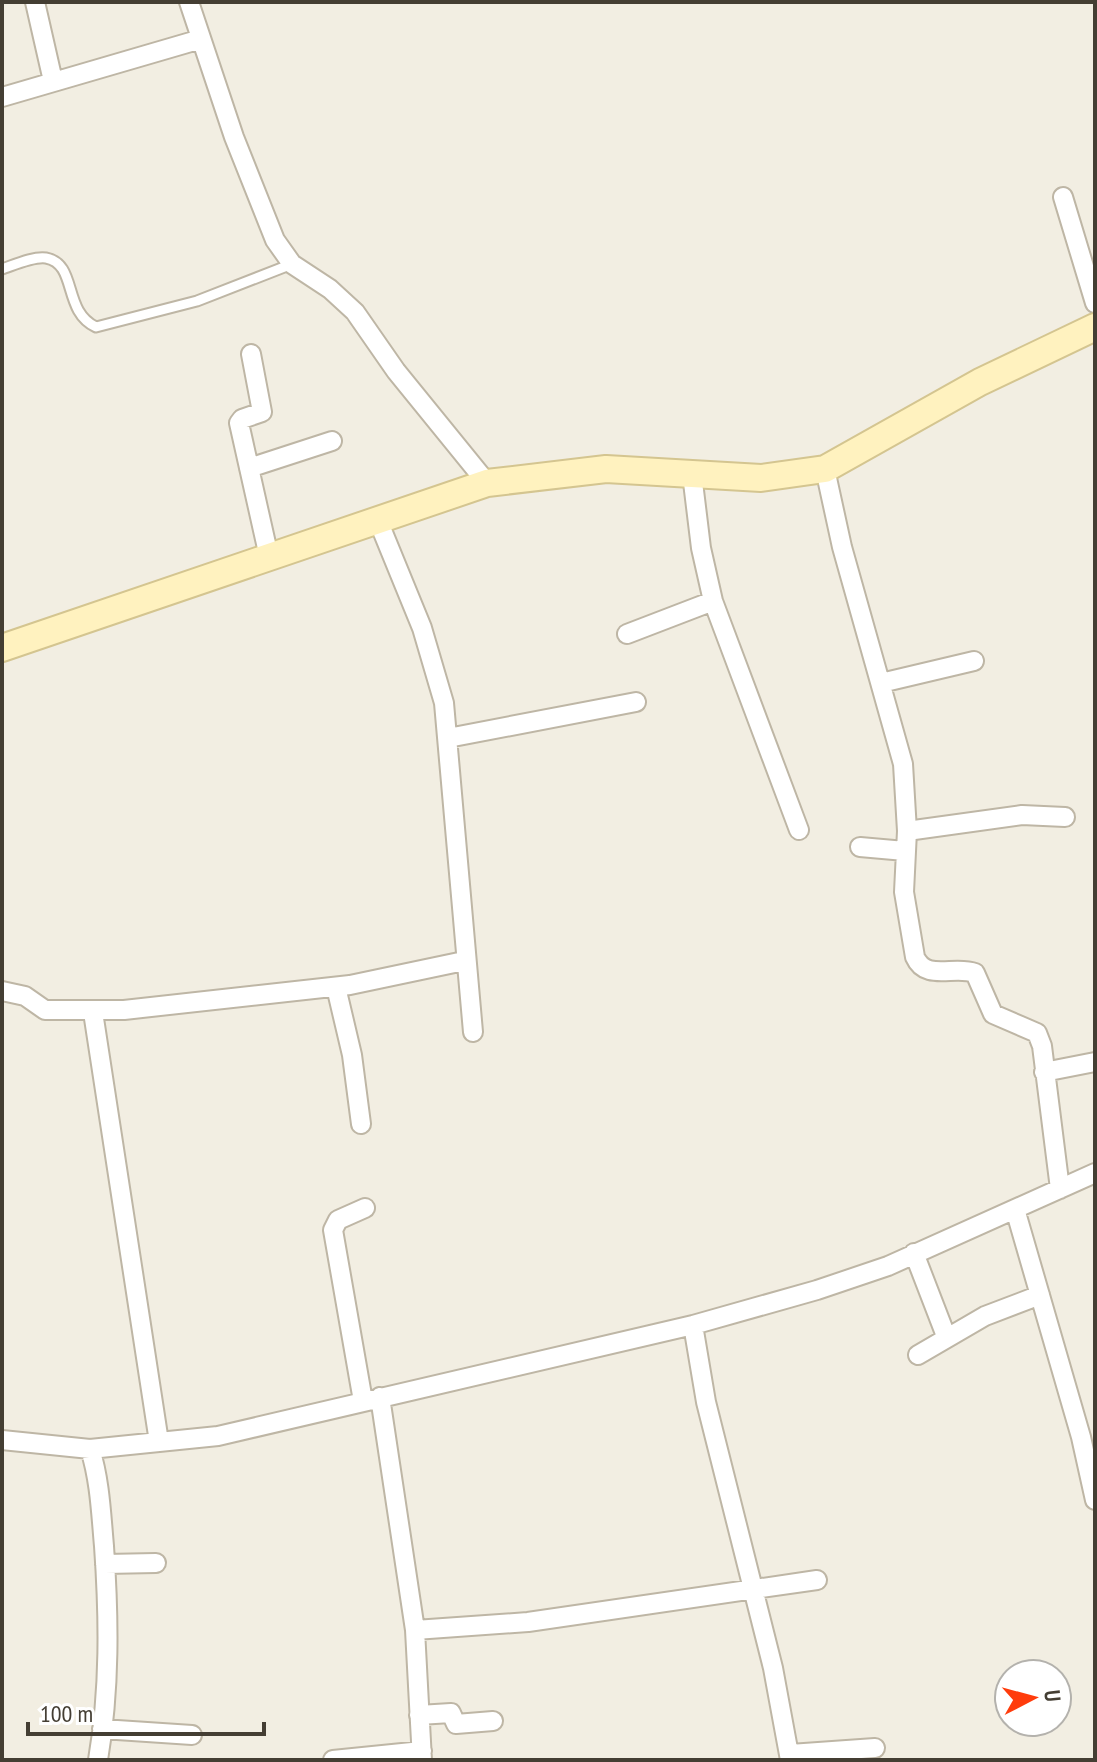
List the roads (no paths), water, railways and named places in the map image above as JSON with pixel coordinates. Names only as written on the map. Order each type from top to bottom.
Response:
[{"type":"main road","points":[[2,648],[487,483],[606,469],[784,477],[825,469],[980,382],[1095,327]]},
{"type":"street","points":[[35,2],[53,81]]},
{"type":"street","points":[[189,2],[275,240],[292,264],[330,289],[355,312],[396,371],[487,483]]},
{"type":"street","points":[[2,97],[201,39]]},
{"type":"street","points":[[1063,197],[1095,303]]},
{"type":"street","points":[[251,354],[262,412],[239,423],[269,557]]},
{"type":"street","points":[[249,468],[332,441]]},
{"type":"street","points":[[825,469],[842,547],[903,764],[907,831],[904,892],[919,965],[933,971],[975,973],[993,1014],[1037,1033],[1042,1046],[1060,1189]]},
{"type":"street","points":[[692,474],[701,548],[713,601],[799,830]]},
{"type":"street","points":[[377,518],[438,672],[448,738],[464,961],[473,1032]]},
{"type":"street","points":[[627,634],[713,601]]},
{"type":"street","points":[[881,683],[974,661]]},
{"type":"street","points":[[448,738],[636,702]]},
{"type":"street","points":[[907,831],[1022,815],[1065,817]]},
{"type":"street","points":[[860,847],[905,851]]},
{"type":"street","points":[[2,991],[25,996],[45,1010],[93,1012],[203,1004],[336,987],[464,961]]},
{"type":"street","points":[[336,987],[352,1055],[361,1124]]},
{"type":"street","points":[[93,1012],[159,1442]]},
{"type":"street","points":[[1044,1072],[1095,1062]]},
{"type":"street","points":[[2,1440],[90,1449],[218,1436],[693,1325],[817,1290],[914,1253],[1095,1173]]},
{"type":"street","points":[[333,1760],[422,1755],[415,1630],[371,1399],[333,1230],[338,1220],[365,1208]]},
{"type":"street","points":[[1015,1209],[1081,1437],[1095,1500]]},
{"type":"street","points":[[914,1253],[946,1336]]},
{"type":"street","points":[[918,1355],[946,1336],[1040,1295]]},
{"type":"street","points":[[693,1325],[706,1402],[753,1587],[790,1757],[875,1748]]},
{"type":"street","points":[[90,1449],[98,1474],[108,1661],[98,1760]]},
{"type":"street","points":[[105,1564],[156,1563]]},
{"type":"street","points":[[415,1630],[528,1622],[817,1580]]},
{"type":"street","points":[[419,1715],[451,1713],[456,1724],[493,1721]]},
{"type":"street","points":[[102,1729],[192,1735]]},
{"type":"lane","points":[[2,269],[43,257],[51,260],[70,281],[74,305],[81,320],[96,327],[197,301],[292,264]]}]
